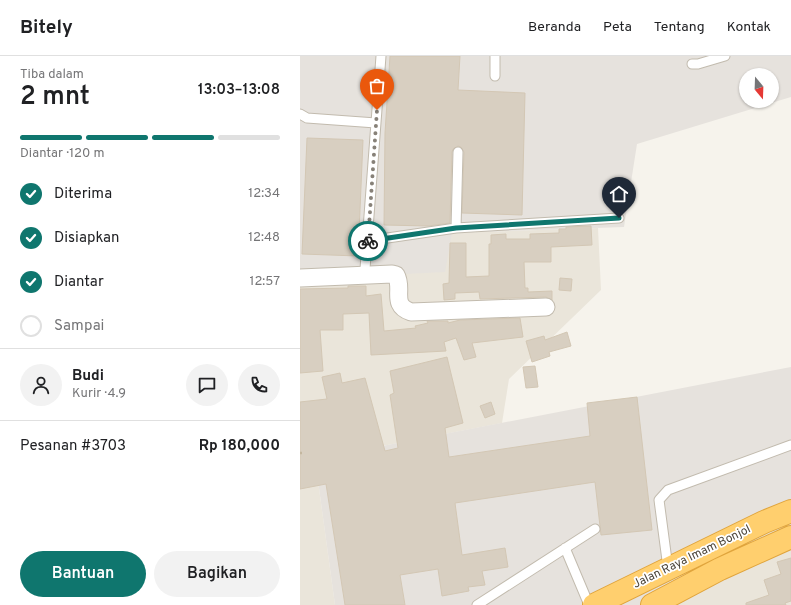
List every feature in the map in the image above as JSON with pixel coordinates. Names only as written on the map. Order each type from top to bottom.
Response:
[{"type":"highway","name":"Jalan Raya Imam Bonjol","points":[[594,605],[764,522],[791,511]]},
{"type":"highway","name":"Jalan Raya Imam Bonjol","points":[[652,605],[720,569],[791,537]]},
{"type":"street","points":[[300,278],[396,275],[399,279],[399,302],[402,308],[412,312],[546,307]]},
{"type":"lane","points":[[365,269],[381,56]]},
{"type":"lane","points":[[495,76],[496,56]]},
{"type":"lane","points":[[692,64],[698,64],[725,56]]},
{"type":"lane","points":[[300,114],[308,118],[376,123]]},
{"type":"lane","points":[[456,228],[458,152]]},
{"type":"lane","points":[[367,241],[456,228],[619,218]]},
{"type":"lane","points":[[668,569],[659,500],[668,490],[791,446]]},
{"type":"lane","points":[[476,605],[595,530]]},
{"type":"lane","points":[[565,548],[589,605]]},
{"type":"shaded area","points":[[300,56],[791,56],[791,97],[779,101],[779,68],[739,68],[739,108],[755,108],[637,144],[624,227],[452,233],[445,272],[300,279]]},
{"type":"shaded area","points":[[598,228],[601,290],[509,379],[502,423],[315,459],[335,605],[300,605],[300,279],[452,233]]},
{"type":"shaded area","points":[[791,367],[791,517],[665,579],[676,605],[335,605],[315,459]]},
{"type":"shaded area","points":[[791,517],[791,605],[676,605],[665,579]]},
{"type":"building","points":[[390,56],[460,56],[458,90],[525,93],[522,215],[462,213],[464,152],[461,147],[458,146],[453,149],[452,152],[450,223],[428,226],[384,225],[385,133]]},
{"type":"building","points":[[307,138],[363,140],[358,256],[302,254]]},
{"type":"building","points":[[591,226],[592,245],[551,247],[551,262],[524,262],[525,288],[528,288],[528,292],[552,291],[552,300],[546,297],[480,299],[479,292],[455,293],[455,299],[444,300],[443,284],[449,283],[450,243],[466,243],[466,277],[489,276],[489,244],[491,244],[491,235],[506,234],[506,239],[530,239],[530,234],[559,233],[559,229],[566,229],[566,227]]},
{"type":"building","points":[[560,278],[572,279],[571,291],[559,290]]},
{"type":"building","points":[[348,286],[366,286],[366,296],[381,294],[384,331],[416,328],[415,326],[428,323],[427,321],[448,321],[448,323],[460,320],[520,318],[523,337],[472,343],[476,357],[464,360],[456,338],[444,342],[446,351],[371,355],[369,313],[343,314],[343,330],[320,330],[323,371],[300,373],[300,289],[348,288]]},
{"type":"building","points":[[567,332],[571,346],[549,352],[550,356],[532,362],[526,341],[544,336],[545,340]]},
{"type":"building","points":[[447,357],[463,423],[445,428],[449,457],[590,436],[587,403],[637,397],[652,530],[601,535],[595,482],[455,503],[462,555],[505,548],[508,567],[482,571],[485,585],[468,587],[469,591],[442,596],[438,569],[400,575],[405,605],[345,605],[326,484],[300,489],[300,402],[327,399],[322,377],[340,373],[342,383],[365,378],[385,451],[398,448],[390,395],[394,393],[390,371]]},
{"type":"building","points":[[535,366],[538,387],[526,388],[523,367]]},
{"type":"building","points":[[491,402],[495,414],[485,418],[480,406]]},
{"type":"building","points":[[791,558],[791,601],[785,603],[786,605],[746,605],[746,603],[769,595],[764,580],[781,574],[777,562]]},
{"type":"way so far","points":[[368,241],[377,110]]},
{"type":"route","points":[[368,241],[456,228],[477,228],[619,218]]}]
